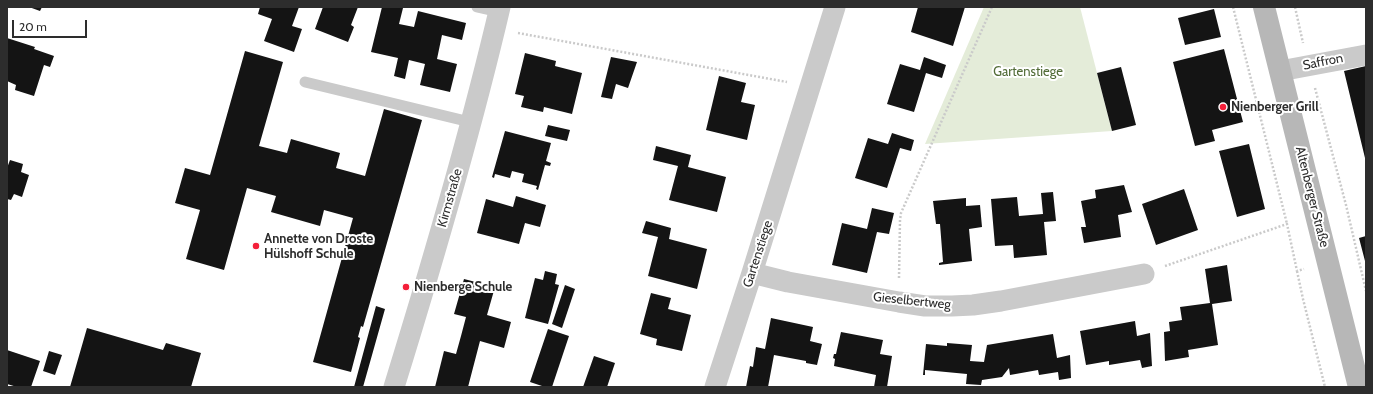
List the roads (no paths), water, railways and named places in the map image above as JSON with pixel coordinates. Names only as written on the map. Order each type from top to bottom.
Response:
[{"type":"main road","name":"Altenberger Straße","points":[[1264,7],[1329,262],[1359,387]]},
{"type":"street","name":"Gartenstiege","points":[[715,387],[835,7]]},
{"type":"street","name":"Kirmstraße","points":[[394,387],[424,292],[498,16]]},
{"type":"street","name":"Saffron","points":[[1280,71],[1366,55]]},
{"type":"street","name":"Gieselbertweg","points":[[752,273],[788,282],[925,306],[973,305],[1144,274]]},
{"type":"lane","points":[[477,7],[498,16]]},
{"type":"lane","points":[[306,82],[470,122]]},
{"type":"place","name":"Nienberger Grill","points":[[1223,107]]},
{"type":"place","name":"Annette von Droste Hülshoff Schule","points":[[256,246]]},
{"type":"place","name":"Nienberge Schule","points":[[406,287]]}]
